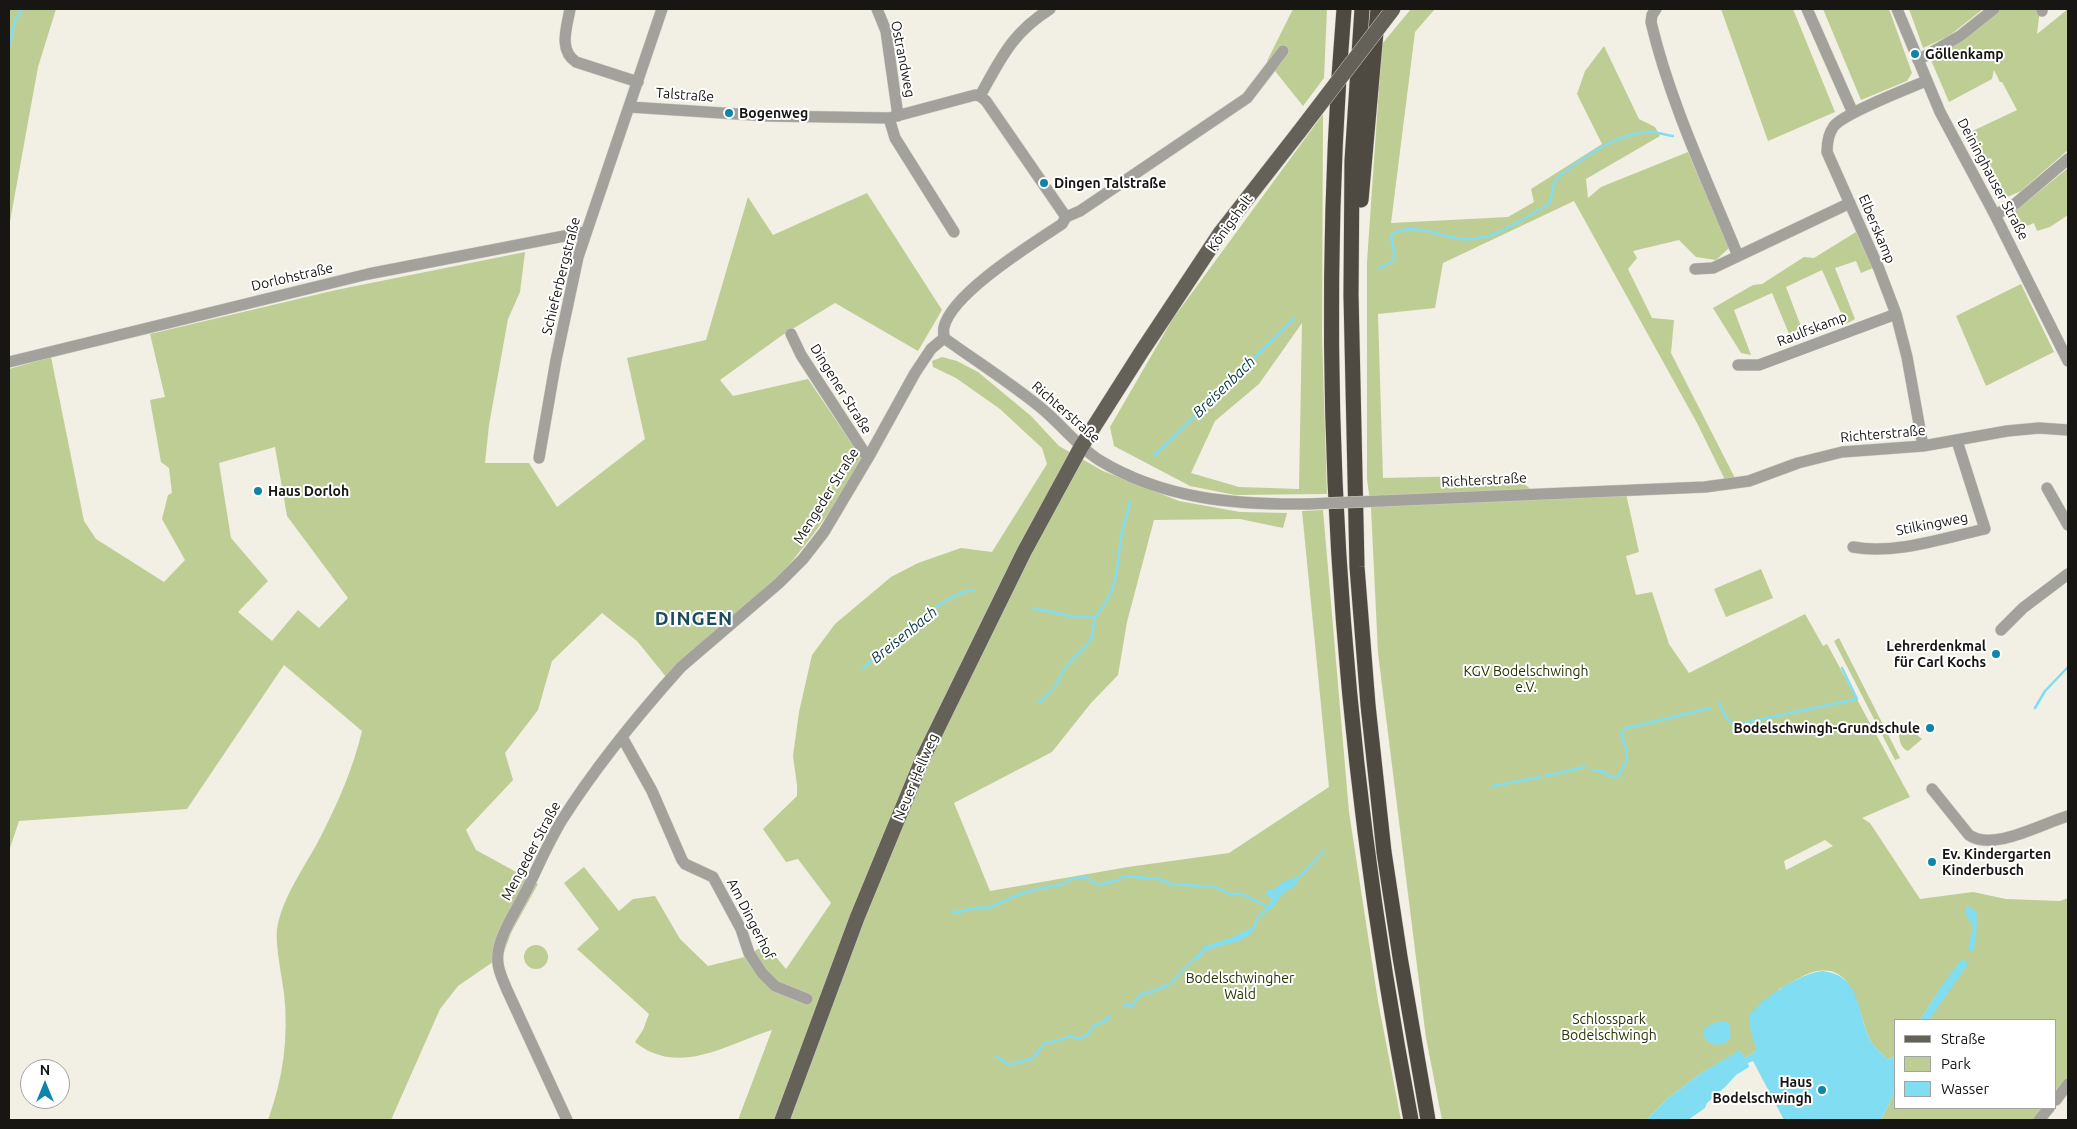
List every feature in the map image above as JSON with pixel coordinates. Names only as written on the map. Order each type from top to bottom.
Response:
[{"type":"highway","points":[[1338,9],[1339,68],[1332,305],[1333,420],[1342,612],[1350,712],[1366,846],[1392,1018],[1411,1120]]},
{"type":"highway","points":[[1339,68],[1344,9]]},
{"type":"highway","points":[[1362,9],[1352,161],[1351,295],[1357,567],[1368,705],[1386,861],[1400,958],[1428,1120]]},
{"type":"highway","points":[[1351,295],[1359,270],[1362,187],[1378,9]]},
{"type":"main road","name":"Königshalt","points":[[1082,447],[1142,350],[1221,232],[1393,9]]},
{"type":"main road","name":"Neuer Hellweg","points":[[782,1120],[854,927],[923,758],[996,607],[1082,447]]},
{"type":"street","points":[[570,9],[564,45],[571,59],[638,82]]},
{"type":"street","name":"Schieferbergstraße","points":[[539,458],[556,360],[585,232],[630,107],[662,9]]},
{"type":"street","name":"Ostrandweg","points":[[877,9],[886,31],[893,117]]},
{"type":"street","points":[[1050,9],[1016,36],[1001,57],[980,96],[986,101],[1019,147],[1066,217]]},
{"type":"street","points":[[1656,9],[1652,15],[1651,22],[1671,85],[1694,151],[1738,256]]},
{"type":"street","points":[[1806,9],[1853,113]]},
{"type":"street","name":"Deininghauser Straße","points":[[1897,9],[1940,112],[1995,215],[2068,361]]},
{"type":"street","points":[[1918,60],[1960,36],[1994,9]]},
{"type":"street","points":[[944,338],[943,328],[950,314],[980,281],[1062,224],[1066,217],[1080,211],[1247,98],[1283,51]]},
{"type":"street","name":"Elberskamp","points":[[1923,446],[1907,357],[1896,314],[1850,202],[1827,152],[1827,143],[1836,124],[1853,113],[1926,81]]},
{"type":"street","name":"Talstraße","points":[[630,107],[768,116],[893,117],[980,96]]},
{"type":"street","points":[[893,117],[895,138],[954,232]]},
{"type":"street","points":[[1995,215],[2015,204],[2068,159]]},
{"type":"street","points":[[1694,269],[1713,268],[1850,202]]},
{"type":"street","name":"Dorlohstraße","points":[[9,362],[368,274],[585,232]]},
{"type":"street","name":"Raulfskamp","points":[[1738,365],[1759,365],[1896,314]]},
{"type":"street","name":"Dingener Straße","points":[[791,334],[801,355],[868,458]]},
{"type":"street","name":"Richterstraße","points":[[944,338],[1042,408],[1082,447],[1116,469],[1160,487],[1186,495],[1216,501],[1257,505],[1705,487],[1749,481],[1798,463],[1842,452],[1923,446],[2007,431],[2039,428],[2068,430]]},
{"type":"street","name":"Mengeder Straße","points":[[567,1120],[501,978],[497,956],[505,932],[554,834],[587,783],[680,666],[779,583],[803,559],[824,532],[868,458],[915,372],[931,349],[944,338]]},
{"type":"street","name":"Stilkingweg","points":[[1854,547],[1871,550],[1929,542],[1984,529],[1957,441]]},
{"type":"street","points":[[2047,488],[2061,503],[2068,525]]},
{"type":"street","points":[[2001,630],[2023,608],[2068,574]]},
{"type":"street","name":"Am Dingerhof","points":[[622,737],[649,785],[682,860],[685,864],[713,877],[741,929],[749,953],[762,973],[775,986],[807,999]]},
{"type":"street","points":[[1932,789],[1969,835],[1975,839],[1995,840],[2013,836],[2068,816]]},
{"type":"street","points":[[2057,1099],[2068,1084]]},
{"type":"street","points":[[2039,1120],[2048,1109]]},
{"type":"green space","points":[[9,9],[56,9],[38,67],[9,227]]},
{"type":"green space","points":[[1293,9],[1327,9],[1324,78],[1303,106],[1267,61]]},
{"type":"green space","points":[[1411,9],[1435,9],[1415,32],[1391,223],[1508,217],[1534,202],[1531,189],[1602,144],[1577,94],[1585,71],[1604,46],[1639,119],[1655,127],[1660,136],[1586,179],[1588,198],[1601,187],[1688,152],[1729,248],[1716,260],[1696,257],[1679,240],[1633,251],[1637,258],[1628,269],[1652,318],[1674,320],[1671,353],[1735,478],[1727,484],[1697,423],[1574,201],[1443,263],[1435,308],[1378,314],[1383,478],[1514,475],[1535,493],[1625,489],[1639,552],[1626,556],[1636,595],[1652,592],[1669,644],[1689,673],[1805,614],[1823,646],[1827,644],[1910,797],[1862,818],[1870,823],[1920,899],[1973,892],[2006,899],[2060,901],[2068,898],[2068,1084],[2057,1099],[2057,1019],[1930,1019],[1933,1013],[1935,997],[1921,1019],[1894,1019],[1894,1056],[1888,1060],[1874,1046],[1868,1036],[1855,996],[1848,984],[1840,975],[1828,971],[1809,973],[1779,989],[1756,1051],[1745,1058],[1740,1051],[1701,1073],[1667,1099],[1646,1120],[1442,1120],[1426,1038],[1378,653],[1371,508],[1367,479],[1367,262],[1382,44]],"holes":[[[1825,840],[1833,846],[1786,870],[1784,861]]]},
{"type":"green space","points":[[1721,9],[1793,9],[1835,112],[1768,141]]},
{"type":"green space","points":[[1823,9],[1889,9],[1912,73],[1907,81],[1861,100]]},
{"type":"green space","points":[[1909,9],[1983,9],[1949,36],[1923,48]]},
{"type":"green space","points":[[2002,9],[2040,9],[2037,34],[2068,9],[2068,150],[2021,191],[2000,200],[1964,135],[2017,110],[1994,70],[1992,79],[1949,102],[1931,60]]},
{"type":"green space","points":[[1323,114],[1322,337],[1327,494],[1235,495],[1190,486],[1114,446],[1110,427],[1172,320]],"holes":[[[1302,323],[1299,489],[1239,487],[1191,473],[1215,421],[1259,384]]]},
{"type":"green space","points":[[2068,168],[2068,215],[2050,227],[2037,231],[2034,223],[2015,231],[2010,215]]},
{"type":"green space","points":[[867,193],[942,310],[918,351],[835,303],[781,336],[720,380],[733,396],[808,379],[863,460],[844,490],[794,559],[743,614],[671,683],[637,641],[602,613],[552,661],[538,710],[505,753],[513,780],[466,830],[476,850],[538,884],[511,933],[503,955],[458,986],[440,1009],[391,1120],[268,1120],[278,1089],[284,1058],[286,1026],[277,929],[294,883],[319,840],[338,800],[354,759],[362,731],[284,665],[187,809],[19,821],[9,851],[9,369],[51,357],[84,521],[96,539],[164,582],[185,560],[162,519],[168,495],[172,493],[169,468],[161,462],[150,400],[165,397],[150,334],[336,290],[525,252],[520,292],[508,319],[489,425],[485,463],[529,463],[557,507],[645,439],[627,358],[706,340],[748,197],[773,235]],"holes":[[[275,447],[287,516],[348,598],[319,628],[298,610],[272,641],[238,612],[268,581],[231,538],[219,463]]]},
{"type":"green space","points":[[1856,232],[1873,268],[1861,273],[1856,261],[1835,268],[1855,319],[1846,324],[1822,270],[1786,287],[1805,337],[1792,341],[1772,293],[1734,310],[1751,355],[1741,353],[1713,308],[1753,285],[1762,284],[1804,257],[1814,258]]},
{"type":"green space","points":[[2021,284],[2054,352],[1986,386],[1956,316]]},
{"type":"green space","name":"Bodelschwingher Wald","points":[[942,357],[957,361],[978,372],[1031,416],[1059,446],[1103,471],[1179,501],[1240,512],[1287,513],[1283,528],[1240,519],[1154,520],[1127,622],[1118,675],[1091,703],[1052,752],[954,803],[990,891],[1128,867],[1229,853],[1329,787],[1302,511],[1323,510],[1349,812],[1378,1001],[1401,1120],[738,1120],[772,1030],[697,1056],[682,1058],[666,1057],[651,1052],[635,1042],[643,1030],[649,1014],[577,949],[599,929],[564,883],[584,867],[619,911],[633,899],[655,896],[680,939],[708,966],[749,956],[778,983],[752,953],[765,944],[786,969],[831,903],[798,859],[786,862],[763,829],[797,796],[793,756],[799,712],[812,655],[835,624],[891,577],[918,563],[961,548],[992,552],[1047,464],[1042,448],[1000,409],[956,378],[933,367],[932,361]]},
{"type":"green space","points":[[1761,569],[1773,598],[1726,617],[1714,589]]},
{"type":"green space","points":[[1839,638],[1900,758],[1895,760],[1834,641]]},
{"type":"green space","points":[[1896,724],[1905,725],[1922,739],[1908,751],[1902,746]]},
{"type":"green space","points":[[536,945],[545,948],[548,957],[545,966],[536,969],[527,966],[524,957],[527,948]]},
{"type":"green space","points":[[1894,1093],[1894,1109],[2048,1109],[2044,1114],[2050,1120],[1881,1120]]},
{"type":"water","points":[[1294,878],[1298,881],[1297,884],[1284,892],[1273,907],[1267,911],[1266,909],[1272,899],[1266,894],[1266,891],[1275,889],[1283,882]]},
{"type":"water","points":[[1969,906],[1977,913],[1976,937],[1973,951],[1968,949],[1973,927],[1965,912],[1966,907]]},
{"type":"water","points":[[1255,926],[1252,933],[1239,941],[1213,948],[1204,952],[1199,959],[1193,959],[1205,946],[1231,938]]},
{"type":"water","points":[[1961,960],[1967,961],[1968,964],[1930,1019],[1921,1019]]},
{"type":"water","points":[[1822,971],[1836,974],[1846,981],[1857,1000],[1868,1035],[1874,1046],[1888,1060],[1894,1056],[1894,1093],[1881,1120],[1784,1120],[1753,1061],[1748,1063],[1749,1067],[1736,1075],[1707,1103],[1705,1108],[1688,1120],[1646,1120],[1667,1099],[1701,1073],[1740,1050],[1745,1058],[1756,1051],[1750,1027],[1750,1014],[1756,1007],[1783,987],[1813,973]]},
{"type":"water","points":[[1724,1021],[1729,1023],[1731,1037],[1725,1043],[1717,1045],[1705,1038],[1703,1032],[1708,1026]]},
{"type":"waterway","points":[[9,47],[15,20],[22,9]]},
{"type":"waterway","name":"Breisenbach","points":[[1378,269],[1395,258],[1391,236],[1398,231],[1415,229],[1462,239],[1474,239],[1497,233],[1550,203],[1557,178],[1602,147],[1615,140],[1641,133],[1654,132],[1673,136]]},
{"type":"waterway","name":"Breisenbach","points":[[1154,456],[1295,318]]},
{"type":"waterway","name":"Breisenbach","points":[[1033,608],[1074,617],[1095,617],[1109,596],[1116,577],[1122,533],[1130,502]]},
{"type":"waterway","name":"Breisenbach","points":[[862,669],[900,635],[932,610],[962,593],[974,590]]},
{"type":"waterway","points":[[1039,703],[1057,684],[1064,669],[1091,640],[1095,617]]},
{"type":"waterway","points":[[2035,708],[2045,691],[2068,667]]},
{"type":"waterway","points":[[1719,703],[1726,718],[1734,725],[1857,699],[1842,668]]},
{"type":"waterway","points":[[1592,770],[1604,772],[1610,777],[1618,777],[1627,760],[1626,748],[1621,735],[1624,729],[1710,708]]},
{"type":"waterway","points":[[1546,776],[1585,767]]},
{"type":"waterway","points":[[1493,786],[1541,777]]},
{"type":"waterway","points":[[1295,881],[1324,851]]},
{"type":"waterway","points":[[952,912],[983,907],[988,908],[1020,894],[1061,885],[1072,879],[1085,877],[1098,885],[1119,880],[1124,876],[1159,879],[1171,884],[1215,887],[1229,894],[1242,894],[1268,907]]},
{"type":"waterway","points":[[1254,927],[1257,918],[1267,909]]},
{"type":"waterway","points":[[1173,982],[1195,958]]},
{"type":"waterway","points":[[1124,1006],[1126,1004],[1132,1006],[1141,994],[1170,984]]},
{"type":"waterway","points":[[996,1056],[1009,1065],[1032,1059],[1045,1043],[1071,1036],[1082,1038],[1095,1025],[1104,1022],[1110,1016]]},
{"type":"place","name":"Göllenkamp","points":[[1915,54]]},
{"type":"place","name":"Bogenweg","points":[[729,113]]},
{"type":"place","name":"Dingen Talstraße","points":[[1044,183]]},
{"type":"place","name":"Haus Dorloh","points":[[258,491]]},
{"type":"place","name":"Lehrerdenkmal für Carl Kochs","points":[[1996,654]]},
{"type":"place","name":"Bodelschwingh-Grundschule","points":[[1930,728]]},
{"type":"place","name":"Ev. Kindergarten Kinderbusch","points":[[1932,862]]},
{"type":"place","name":"Haus Bodelschwingh","points":[[1822,1090]]},
{"type":"district","name":"DINGEN","points":[[694,619]]},
{"type":"park label","name":"KGV Bodelschwingh e.V.","points":[[1526,680]]},
{"type":"park label","name":"Schlosspark Bodelschwingh","points":[[1609,1028]]}]
